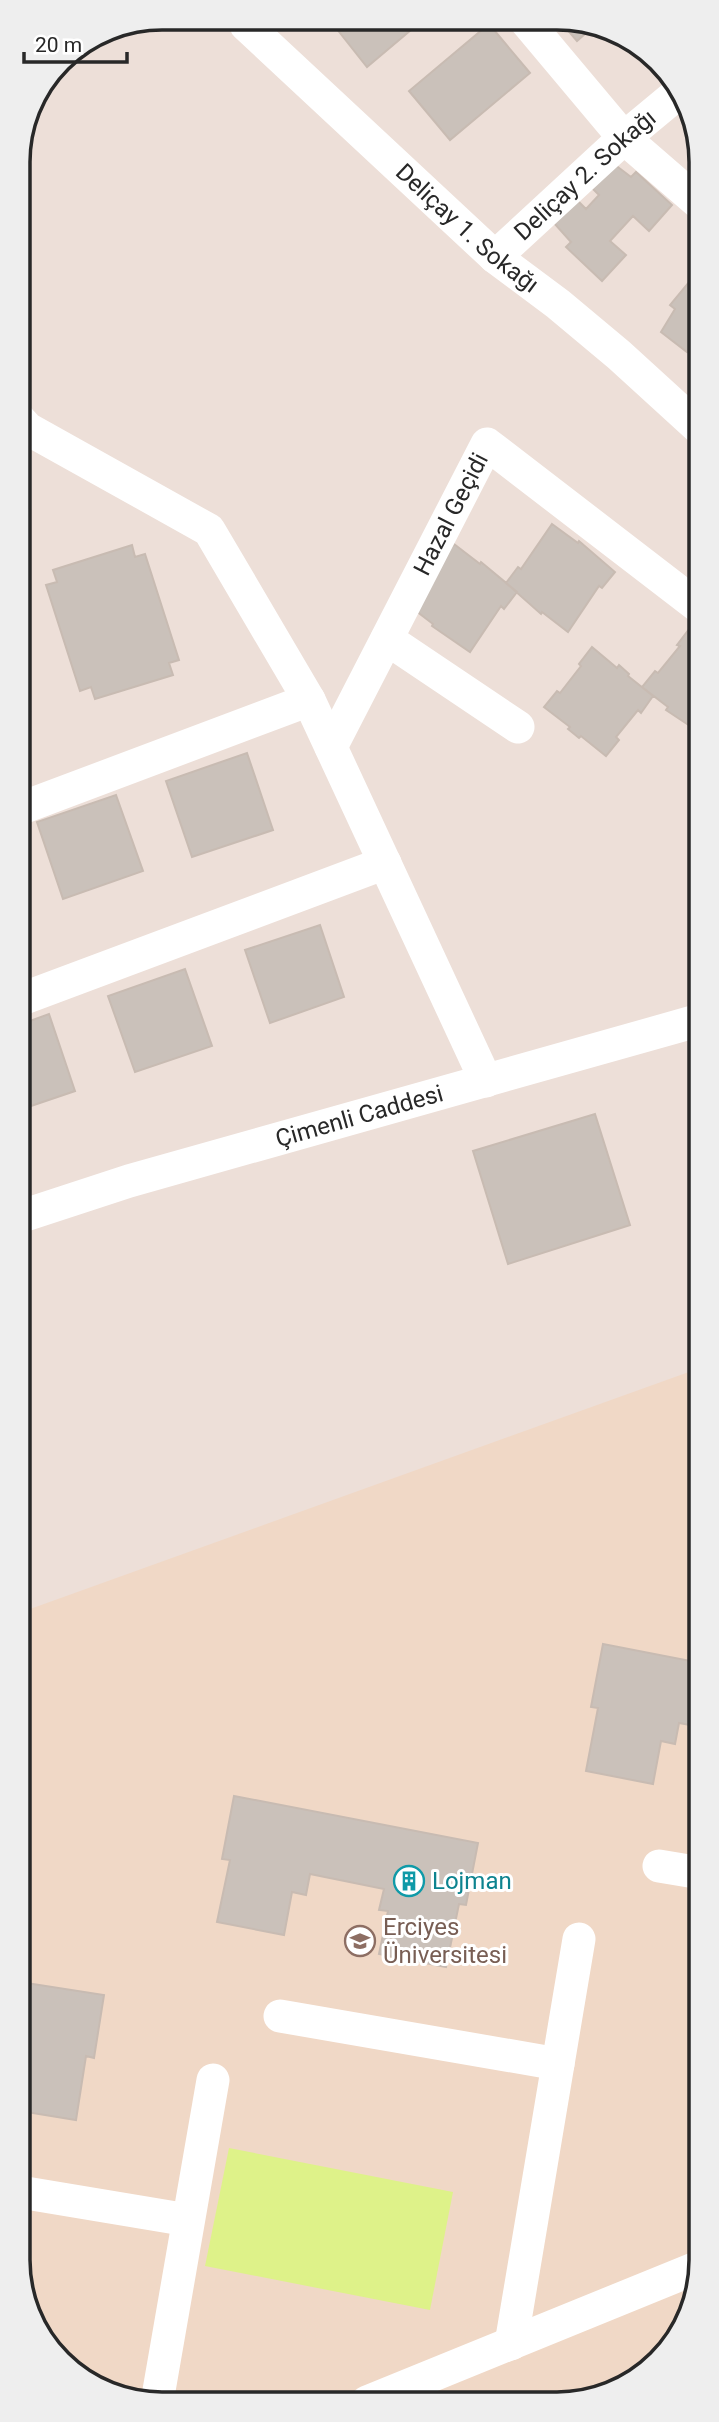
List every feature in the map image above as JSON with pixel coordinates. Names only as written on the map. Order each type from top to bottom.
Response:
[{"type":"street","name":"Deliçay 1. Sokağı","points":[[251,30],[495,257],[620,355],[689,419]]},
{"type":"street","points":[[533,30],[624,138],[689,194]]},
{"type":"street","name":"Deliçay 2. Sokağı","points":[[495,257],[624,138],[673,98]]},
{"type":"street","points":[[30,431],[209,530],[309,700],[486,1081]]},
{"type":"street","name":"Hazal Geçidi","points":[[331,747],[487,444],[689,599]]},
{"type":"street","points":[[387,639],[519,727]]},
{"type":"street","points":[[30,805],[309,700]]},
{"type":"street","points":[[30,996],[385,863]]},
{"type":"street","name":"Çimenli Caddesi","points":[[30,1213],[129,1181],[689,1023]]},
{"type":"street","points":[[659,1866],[689,1871]]},
{"type":"street","points":[[511,2344],[579,1939]]},
{"type":"street","points":[[280,2016],[558,2064]]},
{"type":"street","points":[[159,2392],[213,2080]]},
{"type":"street","points":[[30,2194],[188,2220]]},
{"type":"street","points":[[392,2392],[689,2271]]},
{"type":"shaded area","name":"Erciyes Üniversitesi","points":[[689,1372],[689,2269],[685,2294],[676,2319],[657,2347],[638,2365],[616,2379],[575,2391],[162,2392],[136,2390],[96,2375],[68,2354],[57,2341],[43,2319],[37,2303],[30,2269],[30,1609]]},
{"type":"green space","points":[[229,2148],[453,2192],[430,2310],[205,2266]]},
{"type":"building","points":[[338,30],[411,30],[367,67]]},
{"type":"building","points":[[482,30],[494,30],[530,73],[450,140],[409,91]]},
{"type":"building","points":[[568,30],[586,33],[577,41]]},
{"type":"building","points":[[610,161],[631,177],[636,172],[672,205],[649,231],[633,216],[610,241],[626,255],[602,281],[566,247],[571,242],[554,223],[576,199],[586,209],[599,195],[589,185]]},
{"type":"building","points":[[689,282],[687,352],[661,332],[675,309],[670,305]]},
{"type":"building","points":[[552,524],[578,543],[579,541],[615,572],[602,588],[599,586],[568,632],[542,612],[541,614],[506,583],[518,567],[521,569]]},
{"type":"building","points":[[454,544],[517,592],[504,609],[501,606],[470,652],[432,626],[433,624],[407,604]]},
{"type":"building","points":[[132,545],[135,557],[145,554],[179,660],[169,663],[173,675],[95,699],[91,687],[80,691],[46,585],[57,582],[53,570]]},
{"type":"building","points":[[689,629],[689,725],[666,710],[668,707],[642,687],[655,671],[658,673],[680,646],[677,645]]},
{"type":"building","points":[[592,647],[617,668],[619,665],[653,696],[641,713],[638,710],[616,737],[619,740],[606,756],[581,736],[579,738],[568,729],[570,727],[544,707],[557,691],[560,693]]},
{"type":"building","points":[[247,753],[273,830],[192,857],[166,781]]},
{"type":"building","points":[[116,795],[143,871],[63,899],[37,822]]},
{"type":"building","points":[[320,925],[344,997],[270,1023],[245,950]]},
{"type":"building","points":[[185,969],[212,1046],[135,1072],[108,996]]},
{"type":"building","points":[[49,1014],[75,1091],[30,1106],[30,1021]]},
{"type":"building","points":[[595,1114],[630,1225],[508,1264],[473,1151]]},
{"type":"building","points":[[603,1644],[689,1661],[689,1725],[679,1723],[675,1744],[661,1741],[653,1784],[586,1771],[598,1708],[591,1707]]},
{"type":"building","name":"Lojman","points":[[234,1796],[478,1843],[466,1905],[459,1904],[446,1967],[379,1954],[388,1911],[379,1910],[384,1889],[310,1874],[306,1895],[292,1892],[284,1935],[217,1922],[230,1860],[222,1859]]},
{"type":"building","points":[[30,1984],[104,1995],[94,2058],[86,2056],[76,2120],[30,2113]]},
{"type":"place","name":"Lojman","points":[[409,1881]]},
{"type":"place","name":"Erciyes Üniversitesi","points":[[360,1941]]}]
